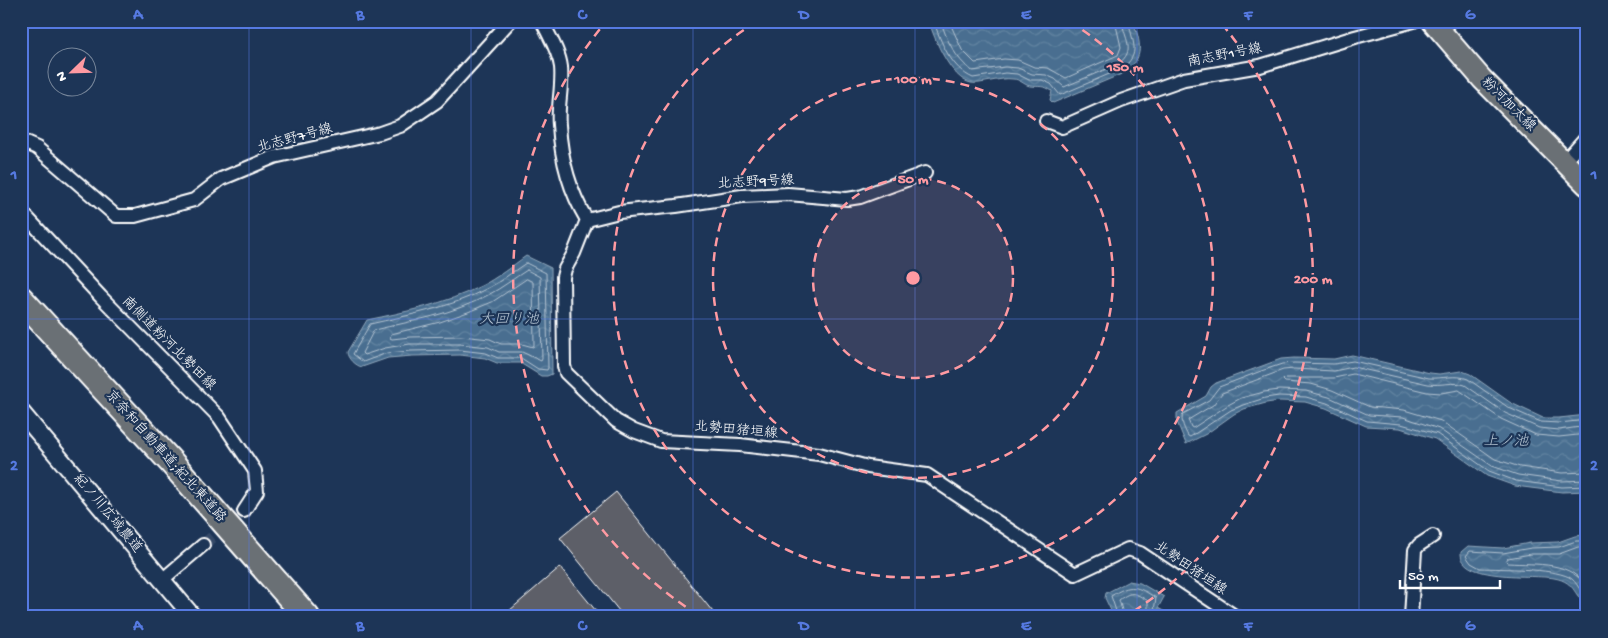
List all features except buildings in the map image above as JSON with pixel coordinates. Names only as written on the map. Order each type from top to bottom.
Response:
[{"type":"highway","name":"京奈和自動車道;紀北東道路","points":[[21,299],[172,463],[307,617]]},
{"type":"main road","name":"粉河加太線","points":[[1432,21],[1482,79],[1587,185]]},
{"type":"street","name":"北志野7号線","points":[[21,142],[38,148],[116,216],[136,216],[194,200],[221,179],[274,158],[380,133],[400,126],[437,101],[510,21]]},
{"type":"street","points":[[542,21],[561,67],[558,124],[565,166],[580,209],[587,220]]},
{"type":"street","name":"南志野1号線","points":[[1046,121],[1062,127],[1120,101],[1184,79],[1260,66],[1414,21]]},
{"type":"street","points":[[1564,162],[1587,136]]},
{"type":"street","name":"北志野9号線","points":[[587,220],[619,212],[742,196],[788,194],[847,198],[860,196],[925,173]]},
{"type":"street","name":"南側道粉河北勢田線","points":[[21,211],[101,297],[218,417],[255,471],[257,491],[244,511]]},
{"type":"street","name":"北勢田猪垣線","points":[[587,220],[563,277],[564,366],[566,373],[616,421],[634,431],[661,441],[740,445],[819,454],[868,467],[927,474],[1075,574],[1128,549],[1140,553],[1236,617]]},
{"type":"street","name":"紀ノ川広域農道","points":[[21,412],[193,617]]},
{"type":"street","points":[[1412,617],[1415,550],[1419,544],[1433,536]]},
{"type":"street","points":[[162,580],[203,545]]},
{"type":"water","points":[[929,21],[1133,21],[1138,36],[1139,50],[1135,62],[1124,73],[1053,103],[1050,100],[1052,91],[1049,89],[1028,85],[1015,79],[975,83],[964,80],[944,57]]},
{"type":"water","name":"大回り池","points":[[526,256],[551,268],[552,374],[541,376],[520,363],[497,363],[485,358],[460,355],[388,358],[362,367],[349,357],[348,352],[367,320],[425,307],[453,298],[481,286]]},
{"type":"water","name":"上ノ池","points":[[1352,355],[1430,373],[1439,374],[1462,371],[1470,374],[1511,403],[1543,418],[1587,415],[1587,491],[1562,492],[1515,486],[1487,476],[1435,439],[1400,428],[1366,426],[1326,408],[1305,402],[1280,401],[1244,409],[1206,434],[1186,444],[1177,422],[1177,413],[1206,396],[1211,387],[1216,383],[1281,359],[1334,359]]},
{"type":"water","points":[[1583,535],[1587,536],[1587,602],[1579,598],[1571,587],[1562,580],[1484,572],[1472,568],[1464,562],[1461,552],[1468,546],[1503,548],[1530,543],[1558,542]]},
{"type":"water","points":[[1129,581],[1140,583],[1164,597],[1158,608],[1174,617],[1114,617],[1105,598],[1106,593]]},
{"type":"tunnel","points":[[203,545],[244,511]]}]
